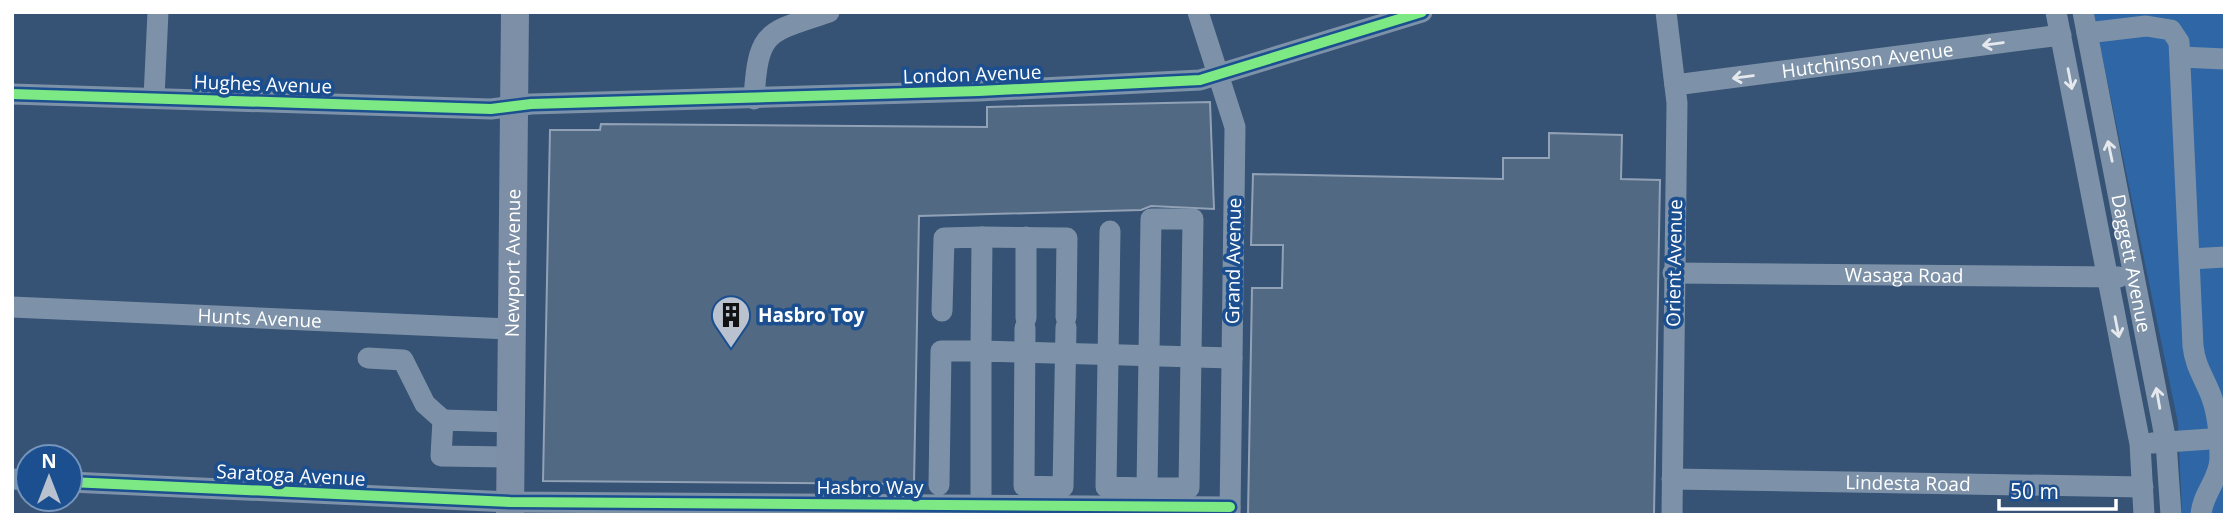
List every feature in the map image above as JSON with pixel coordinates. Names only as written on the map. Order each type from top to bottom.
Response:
[{"type":"main road","name":"Newport Avenue","points":[[510,508],[509,329],[514,12]]},
{"type":"street","points":[[154,98],[158,12]]},
{"type":"street","points":[[754,99],[759,54],[766,38],[779,29],[829,12]]},
{"type":"street","name":"Grand Avenue","points":[[1198,12],[1235,127],[1230,511]]},
{"type":"street","name":"London Avenue","points":[[513,106],[979,92],[1200,80],[1422,12]]},
{"type":"street","name":"Orient Avenue","points":[[1666,12],[1677,103],[1672,515]]},
{"type":"street","name":"Daggett Avenue","points":[[2056,12],[2140,444],[2144,515]]},
{"type":"street","points":[[2085,23],[2155,19],[2177,35],[2181,57],[2193,346],[2196,366],[2213,405],[2221,438],[2218,474],[2205,498],[2201,515]]},
{"type":"street","name":"Daggett Avenue","points":[[2085,23],[2166,442],[2171,515]]},
{"type":"street","name":"Hutchinson Avenue","points":[[1675,85],[2061,35]]},
{"type":"street","points":[[2181,57],[2225,59]]},
{"type":"street","name":"Hughes Avenue","points":[[12,94],[491,109],[513,106]]},
{"type":"street","points":[[1110,231],[1106,487],[1147,488],[1189,488],[1193,219],[1151,219],[1147,488]]},
{"type":"street","points":[[981,506],[982,237]]},
{"type":"street","points":[[942,311],[944,238],[1026,237],[1067,238],[1063,487],[1024,486],[1026,237]]},
{"type":"street","points":[[2190,259],[2225,257]]},
{"type":"street","name":"Wasaga Road","points":[[1673,273],[2136,276]]},
{"type":"street","name":"Hunts Avenue","points":[[12,307],[509,329]]},
{"type":"street","points":[[939,485],[941,351],[1232,358]]},
{"type":"street","points":[[368,358],[403,360],[425,404],[443,420],[509,422]]},
{"type":"street","points":[[443,420],[441,456],[509,457]]},
{"type":"street","points":[[2140,444],[2221,438]]},
{"type":"street","name":"Lindesta Road","points":[[1672,479],[2143,487]]},
{"type":"street","name":"Saratoga Avenue","points":[[84,483],[361,505],[510,508]]},
{"type":"street","name":"Hasbro Way","points":[[510,508],[981,506],[1230,511]]},
{"type":"shaded area","points":[[2093,12],[2225,12],[2225,515],[2182,515],[2178,423]]},
{"type":"building","name":"Hasbro Toy","points":[[1210,102],[1214,209],[1151,206],[1141,210],[919,216],[914,484],[543,481],[550,130],[600,130],[601,124],[987,127],[987,107]]},
{"type":"building","points":[[1549,133],[1622,135],[1621,179],[1660,180],[1654,515],[1248,515],[1252,288],[1282,288],[1283,245],[1251,245],[1253,174],[1503,179],[1503,158],[1549,158]]},
{"type":"cycle path","points":[[12,94],[491,109],[531,104],[979,91],[1200,80],[1422,12]]},
{"type":"cycle path","points":[[84,483],[510,502],[1230,507]]},
{"type":"place","name":"Hasbro Toy","points":[[731,349]]}]
